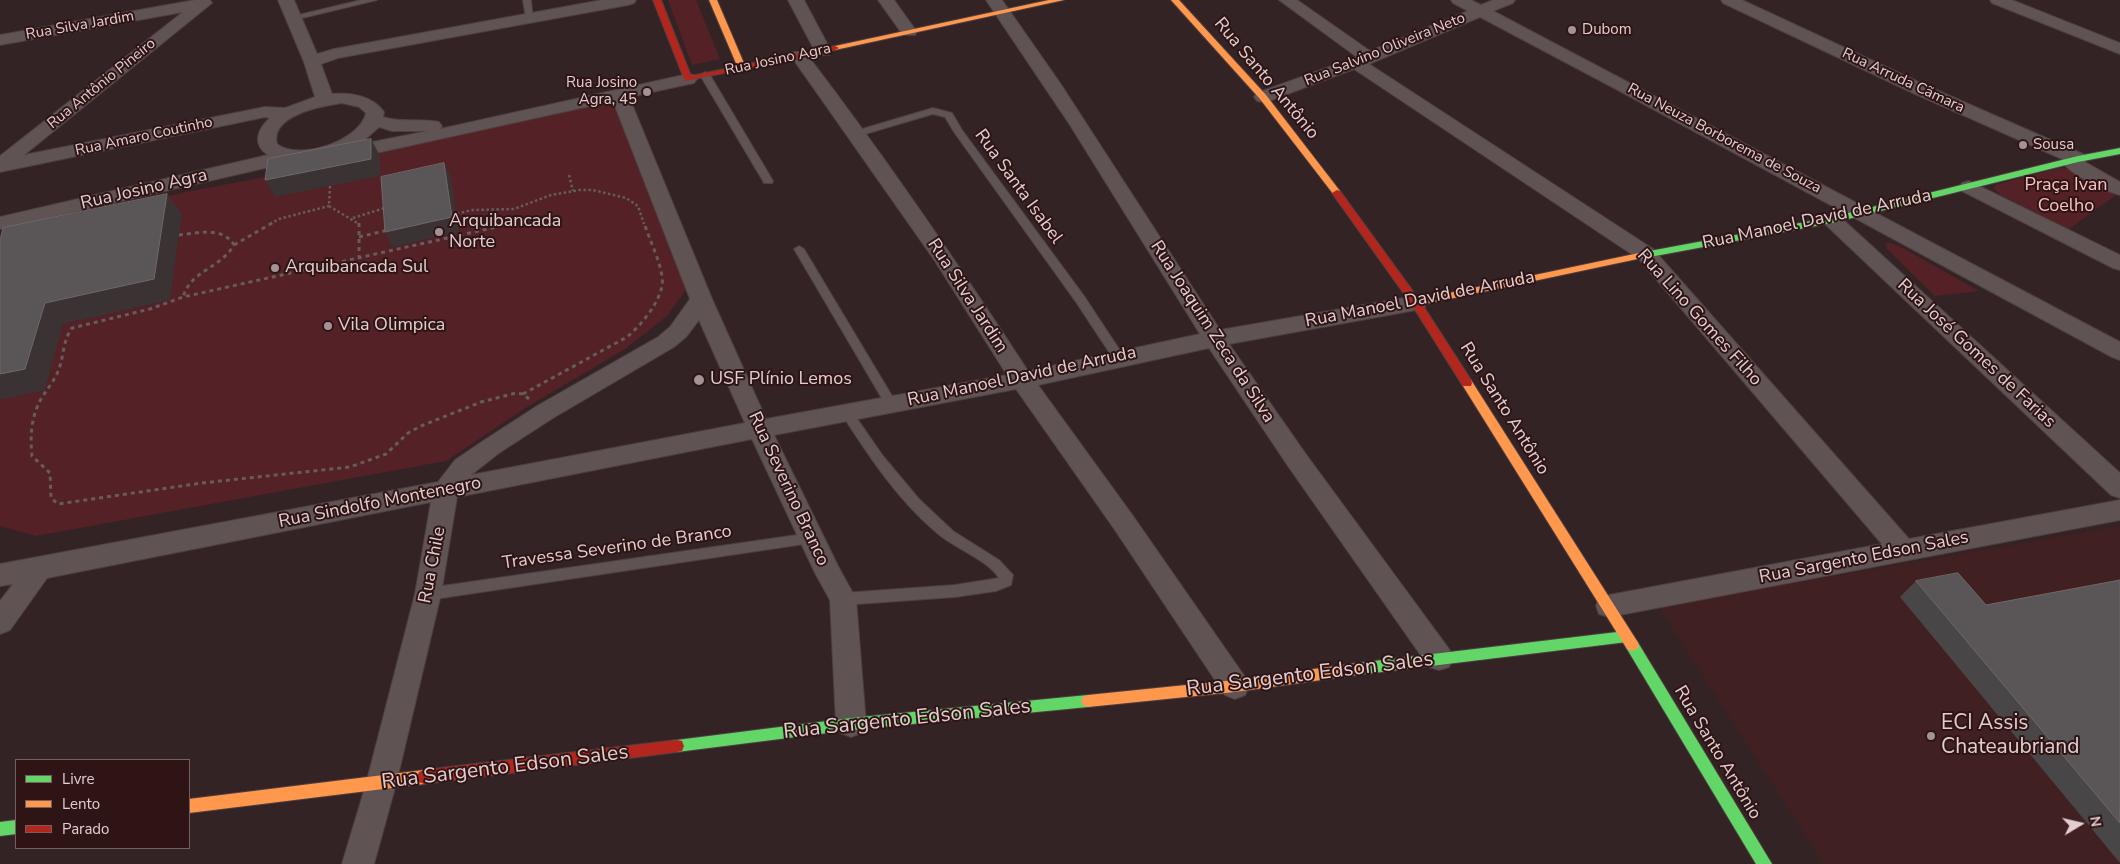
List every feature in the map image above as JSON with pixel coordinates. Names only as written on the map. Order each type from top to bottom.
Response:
[{"type":"main road","points":[[657,0],[688,79]]},
{"type":"main road","points":[[713,0],[742,68]]},
{"type":"main road","name":"Rua Josino Agra","points":[[688,79],[909,32],[998,6],[1060,0]]},
{"type":"main road","name":"Rua Santo Antônio","points":[[1175,0],[1263,97],[1359,222],[1416,303],[1608,606],[1764,864]]},
{"type":"main road","points":[[2074,160],[2120,150]]},
{"type":"main road","name":"Rua Manoel David de Arruda","points":[[1416,303],[1646,254],[1832,220],[2074,160]]},
{"type":"main road","name":"Rua Sargento Edson Sales","points":[[190,806],[381,784],[851,724],[1234,686],[1439,658],[1626,637]]},
{"type":"main road","points":[[0,828],[15,827]]},
{"type":"street","points":[[286,0],[312,62],[325,100]]},
{"type":"street","points":[[312,62],[334,54],[628,0]]},
{"type":"street","points":[[796,0],[823,51]]},
{"type":"street","points":[[886,0],[909,32]]},
{"type":"street","name":"Rua Lino Gomes Filho","points":[[1287,0],[1362,60],[1646,254],[1904,551]]},
{"type":"street","name":"Rua Neuza Borborema de Souza","points":[[1459,0],[1622,84],[2120,352]]},
{"type":"street","name":"Rua Salvino Oliveira Neto","points":[[1263,97],[1362,60],[1508,0]]},
{"type":"street","name":"Rua Arruda Cãmara","points":[[1729,0],[2074,160],[2093,176],[2120,189]]},
{"type":"street","points":[[1998,0],[2120,50]]},
{"type":"street","name":"Rua Silva Jardim","points":[[0,40],[211,1]]},
{"type":"street","name":"Rua Antônio Pineiro","points":[[0,166],[211,1]]},
{"type":"street","name":"Rua Joaquim Zeca da Silva","points":[[998,6],[1107,170],[1214,339],[1316,487],[1439,658]]},
{"type":"street","name":"Rua Silva Jardim","points":[[799,56],[943,257],[1022,380],[1124,523],[1234,686]]},
{"type":"street","name":"Rua Josino Agra","points":[[345,146],[367,149],[447,134],[496,121],[688,79]]},
{"type":"street","name":"Rua Severino Branco","points":[[619,94],[701,299],[759,429],[843,599],[851,724]]},
{"type":"street","name":"Rua Amaro Coutinho","points":[[286,155],[274,151],[267,145],[266,136],[270,127],[288,113],[308,104],[342,98],[358,100],[369,104],[375,111],[375,120]]},
{"type":"street","name":"Rua Amaro Coutinho","points":[[0,166],[265,112],[288,113]]},
{"type":"street","points":[[286,155],[316,154],[345,146],[358,139],[370,129],[375,120]]},
{"type":"street","name":"Rua Josino Agra","points":[[375,120],[392,126],[414,127],[496,121]]},
{"type":"street","name":"Rua Josino Agra","points":[[1,226],[265,162],[286,155]]},
{"type":"street","points":[[1969,187],[2120,263]]},
{"type":"street","name":"Rua José Gomes de Farias","points":[[1832,220],[2120,488]]},
{"type":"street","name":"Rua Chile","points":[[358,864],[381,784],[428,594],[446,490],[464,467],[491,447],[545,412],[666,342],[678,332],[691,316],[701,299]]},
{"type":"street","name":"Rua Manoel David de Arruda","points":[[759,429],[1022,380],[1214,339],[1416,303]]},
{"type":"street","name":"Rua Sindolfo Montenegro","points":[[0,575],[759,429]]},
{"type":"street","name":"Rua Sargento Edson Sales","points":[[1608,606],[2120,510]]},
{"type":"street","points":[[0,622],[39,569]]},
{"type":"lane","points":[[294,18],[373,0]]},
{"type":"lane","points":[[527,0],[530,19]]},
{"type":"lane","points":[[706,76],[768,181]]},
{"type":"lane","name":"Rua Santa Isabel","points":[[854,134],[933,112],[949,115],[968,146],[1080,300],[1119,358]]},
{"type":"lane","points":[[799,249],[891,404]]},
{"type":"lane","points":[[843,599],[955,591],[996,585],[1006,581],[1006,575],[998,566],[952,539],[917,507],[866,443],[847,413]]},
{"type":"lane","name":"Travessa Severino de Branco","points":[[428,594],[812,538]]},
{"type":"path","points":[[568,175],[573,191]]},
{"type":"path","points":[[329,206],[330,186]]},
{"type":"path","points":[[444,217],[472,210],[514,209],[551,195],[573,191],[593,190],[608,193],[626,198],[638,206],[659,266],[662,286],[651,310],[640,326],[627,337],[523,394]]},
{"type":"path","points":[[329,206],[336,212],[359,223],[359,258]]},
{"type":"path","points":[[183,297],[184,288],[189,281],[218,265],[230,254],[234,245],[279,219],[329,206]]},
{"type":"path","points":[[352,218],[390,207]]},
{"type":"path","points":[[510,224],[183,297],[150,309],[72,328],[66,334],[60,368],[39,402],[32,420],[30,438],[32,456],[50,473],[51,498],[58,504],[203,482],[253,476],[320,472],[354,467],[381,457],[393,450],[410,431],[503,395],[523,394],[545,412]]},
{"type":"path","points":[[359,237],[397,228]]},
{"type":"path","points":[[179,235],[224,234],[231,238],[234,245]]},
{"type":"shaded area","name":"ECI Assis Chateaubriand","points":[[2120,526],[2120,864],[1824,864],[1659,607]]},
{"type":"green space","points":[[668,0],[696,0],[720,59],[692,65]]},
{"type":"green space","name":"Vila Olimpica","points":[[613,97],[688,287],[667,316],[625,349],[527,407],[446,461],[36,536],[0,526],[0,336],[28,223],[341,162]]},
{"type":"green space","name":"Praça Ivan Coelho","points":[[2060,168],[2071,169],[2119,193],[2069,229],[2001,195],[1994,189],[1995,185]]},
{"type":"green space","points":[[1885,243],[1903,248],[1979,291],[1935,296],[1887,249]]},
{"type":"building","points":[[371,139],[371,159],[265,180],[268,159]]},
{"type":"building","points":[[444,163],[452,217],[385,232],[381,177]]},
{"type":"building","points":[[167,194],[154,279],[45,303],[25,369],[0,374],[0,240],[3,228]]},
{"type":"building","points":[[1958,573],[1986,605],[2120,580],[2120,823],[1916,581]]},
{"type":"traffic: fast","points":[[1639,256],[1832,220],[2078,159],[2120,151]]},
{"type":"traffic: fast","points":[[1357,669],[1626,637]]},
{"type":"traffic: fast","points":[[1632,645],[1764,864]]},
{"type":"traffic: fast","points":[[677,746],[851,724],[1088,701]]},
{"type":"traffic: fast","points":[[0,829],[15,827]]},
{"type":"traffic: slow","points":[[713,0],[742,68]]},
{"type":"traffic: slow","points":[[835,48],[1060,0]]},
{"type":"traffic: slow","points":[[1175,0],[1263,97],[1337,193]]},
{"type":"traffic: slow","points":[[1416,303],[1639,256]]},
{"type":"traffic: slow","points":[[1467,383],[1632,645]]},
{"type":"traffic: slow","points":[[1088,701],[1235,686],[1357,669]]},
{"type":"traffic: slow","points":[[190,806],[424,777]]},
{"type":"traffic: jam","points":[[657,0],[688,79],[835,48]]},
{"type":"traffic: jam","points":[[1337,193],[1416,303],[1467,383]]},
{"type":"traffic: jam","points":[[424,777],[677,746]]},
{"type":"place","name":"Dubom","points":[[1572,30]]},
{"type":"place","name":"Rua Josino Agra, 45","points":[[647,92]]},
{"type":"place","name":"Sousa","points":[[2023,145]]},
{"type":"place","name":"Arquibancada Norte","points":[[439,232]]},
{"type":"place","name":"Arquibancada Sul","points":[[275,268]]},
{"type":"place","name":"Vila Olimpica","points":[[328,326]]},
{"type":"place","name":"USF Plínio Lemos","points":[[699,380]]},
{"type":"place","name":"ECI Assis Chateaubriand","points":[[1931,736]]}]
